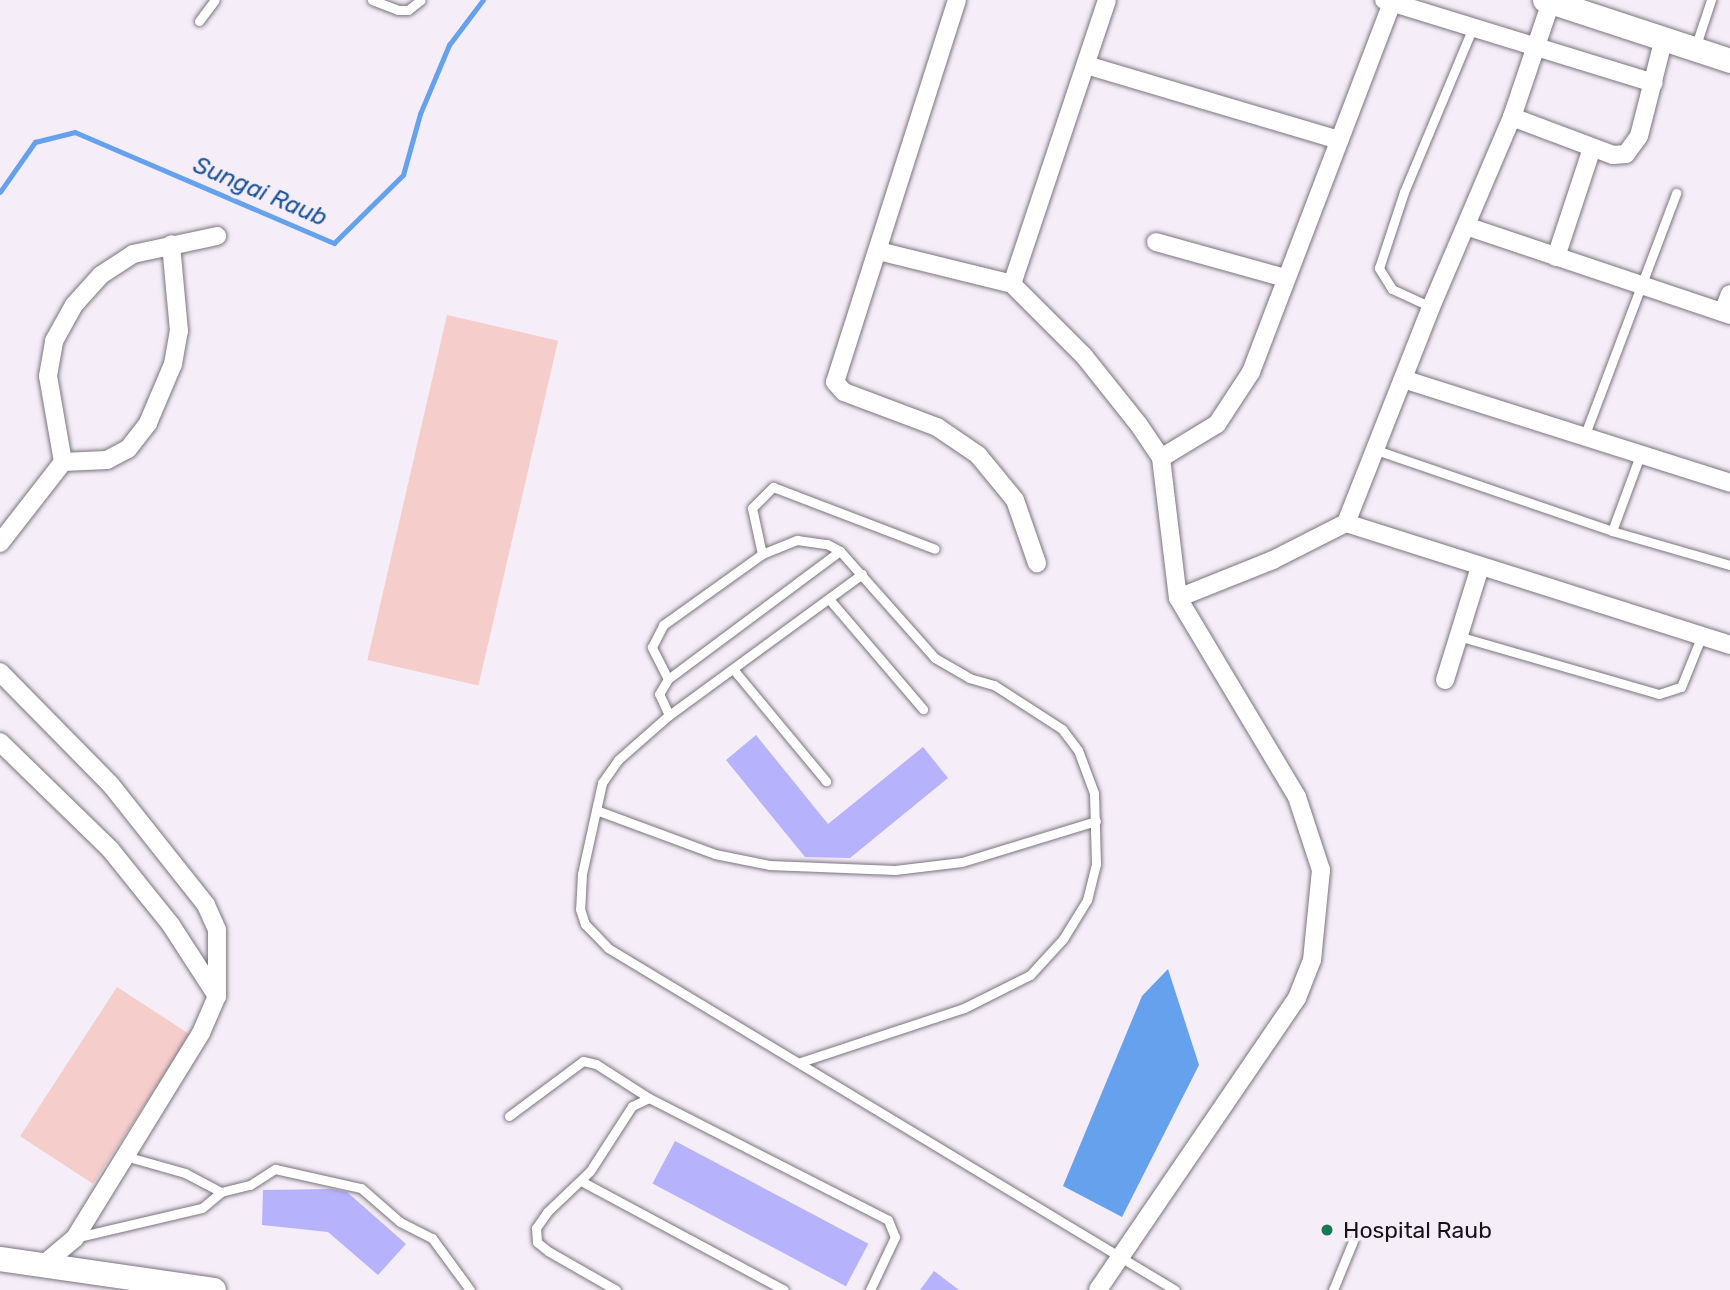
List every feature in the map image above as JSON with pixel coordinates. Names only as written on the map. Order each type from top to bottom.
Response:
[{"type":"street","points":[[957,0],[878,250],[835,375],[837,387],[937,427],[978,455],[1015,500],[1037,563]]},
{"type":"street","points":[[1013,284],[1107,0]]},
{"type":"street","points":[[1161,458],[1217,424],[1240,392],[1339,140],[1388,1],[1474,25],[1654,83]]},
{"type":"street","points":[[1178,598],[1273,560],[1346,523],[1405,380],[1431,307],[1512,117],[1538,46],[1548,1],[1730,61]]},
{"type":"street","points":[[1512,117],[1619,156],[1632,150],[1654,83],[1664,38]]},
{"type":"street","points":[[1086,65],[1339,140]]},
{"type":"street","points":[[1556,257],[1592,148]]},
{"type":"street","points":[[1466,226],[1726,314],[1730,294]]},
{"type":"street","points":[[0,542],[63,462],[48,376],[54,341],[74,305],[101,275],[133,254],[217,236]]},
{"type":"street","points":[[1156,242],[1285,278]]},
{"type":"street","points":[[63,462],[107,460],[128,449],[148,424],[173,364],[179,331],[172,244]]},
{"type":"street","points":[[878,250],[1013,284],[1084,356],[1161,458],[1178,598],[1297,797],[1315,843],[1322,889],[1312,960],[1297,998],[1098,1290]]},
{"type":"street","points":[[1405,380],[1639,458],[1730,484]]},
{"type":"street","points":[[1346,523],[1730,645]]},
{"type":"street","points":[[1445,680],[1480,566]]},
{"type":"street","points":[[0,672],[110,785],[206,905],[217,930],[217,996],[201,1033],[75,1238],[44,1264]]},
{"type":"street","points":[[0,742],[110,849],[171,925],[217,996]]},
{"type":"street","points":[[0,1259],[90,1269],[204,1289]]},
{"type":"street","points":[[90,1269],[117,1290]]},
{"type":"lane","points":[[199,21],[215,0]]},
{"type":"lane","points":[[372,0],[398,10],[408,10],[421,0]]},
{"type":"lane","points":[[1695,48],[1711,0]]},
{"type":"lane","points":[[1431,307],[1385,283],[1379,268],[1381,255],[1474,25]]},
{"type":"lane","points":[[1583,439],[1676,193]]},
{"type":"lane","points":[[1376,450],[1612,531],[1730,565]]},
{"type":"lane","points":[[1612,531],[1639,458]]},
{"type":"lane","points":[[762,554],[752,508],[773,487],[935,549]]},
{"type":"lane","points":[[668,679],[652,647],[663,625],[762,554],[797,540],[827,544],[840,551],[862,574],[935,658],[969,678],[994,685],[1062,729],[1078,750],[1094,793],[1096,864],[1087,900],[1063,939],[1030,975],[996,995],[801,1062]]},
{"type":"lane","points":[[669,715],[659,694],[668,679],[840,551]]},
{"type":"lane","points":[[862,574],[669,715],[618,760],[602,783],[582,874],[580,909],[585,924],[608,948],[801,1062],[1119,1259],[1175,1290]]},
{"type":"lane","points":[[828,599],[923,709]]},
{"type":"lane","points":[[1458,636],[1659,694],[1681,687],[1702,635]]},
{"type":"lane","points":[[733,669],[826,781]]},
{"type":"lane","points":[[596,810],[715,854],[769,865],[895,870],[962,862],[1096,821]]},
{"type":"lane","points":[[509,1116],[583,1061],[596,1064],[649,1098],[888,1220],[895,1237],[870,1290]]},
{"type":"lane","points":[[617,1290],[548,1251],[536,1237],[547,1212],[581,1181],[632,1106],[649,1098]]},
{"type":"lane","points":[[125,1156],[185,1173],[220,1192]]},
{"type":"lane","points":[[75,1238],[202,1208],[220,1192],[250,1185],[275,1169],[355,1185],[400,1222],[432,1237],[470,1290]]},
{"type":"lane","points":[[581,1181],[784,1290]]},
{"type":"lane","points":[[1333,1290],[1353,1241]]},
{"type":"shaded area","points":[[447,315],[558,341],[478,686],[367,660]]},
{"type":"shaded area","points":[[117,987],[190,1034],[93,1184],[20,1136]]},
{"type":"water","points":[[1168,969],[1199,1065],[1122,1217],[1063,1186],[1142,996]]},
{"type":"building","points":[[756,735],[828,824],[923,747],[948,778],[850,858],[805,857],[726,760]]},
{"type":"building","points":[[675,1141],[868,1244],[846,1286],[652,1183]]},
{"type":"building","points":[[332,1189],[347,1192],[406,1244],[378,1275],[328,1232],[262,1225],[263,1190]]},
{"type":"building","points":[[934,1271],[959,1290],[920,1290]]},
{"type":"waterway","name":"Sungai Raub","points":[[0,192],[35,142],[75,132],[334,243],[403,175],[420,114],[449,45],[483,0]]},
{"type":"place","name":"Hospital Raub","points":[[1327,1230]]}]
